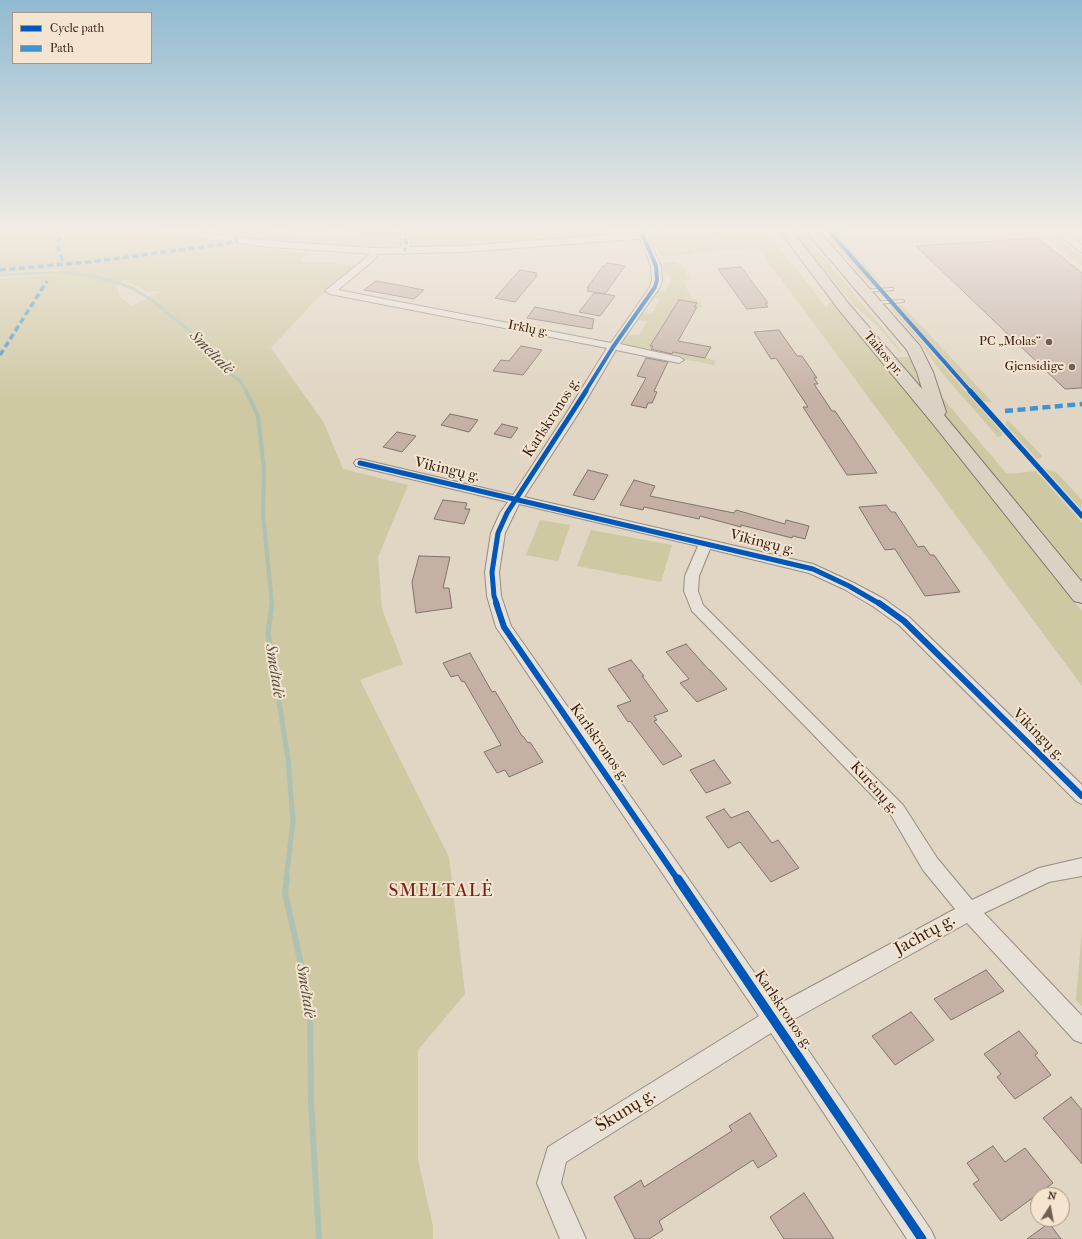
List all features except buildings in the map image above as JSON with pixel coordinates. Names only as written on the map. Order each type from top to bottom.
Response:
[{"type":"main road","name":"Taikos pr.","points":[[828,287],[1082,596]]},
{"type":"main road","name":"Taikos pr.","points":[[860,287],[914,349],[925,372],[939,420]]},
{"type":"main road","points":[[880,349],[893,354],[903,355],[908,354],[914,349]]},
{"type":"street","name":"Irklų g.","points":[[335,287],[330,291],[545,332],[679,360]]},
{"type":"street","name":"Karlskronos g.","points":[[655,287],[613,347],[572,414],[507,513],[498,533],[492,572],[494,596],[504,627],[774,1019],[922,1239]]},
{"type":"street","name":"Vikingų g.","points":[[360,463],[813,569],[850,586],[879,603],[904,621],[1082,796]]},
{"type":"street","name":"Kurėnų g.","points":[[706,543],[692,576],[691,592],[697,608],[810,720],[896,810],[930,864],[970,911],[1082,1032]]},
{"type":"street","name":"Jachtų g.","points":[[774,1019],[970,911],[1046,874],[1082,867]]},
{"type":"street","name":"Škunų g.","points":[[573,1239],[549,1184],[556,1155],[774,1019]]},
{"type":"lane","points":[[864,291],[891,289]]},
{"type":"lane","points":[[874,303],[902,301]]},
{"type":"shaded area","points":[[0,287],[117,287],[119,296],[132,306],[162,291],[146,291],[138,287],[329,287],[271,348],[324,423],[343,469],[408,485],[378,557],[382,609],[403,664],[360,680],[449,857],[465,994],[418,1050],[418,1160],[433,1226],[433,1239],[0,1239]]},
{"type":"shaded area","points":[[667,287],[686,287],[692,299],[699,302],[703,307],[694,307],[696,303],[679,300],[650,345],[692,353],[692,355],[715,360],[714,365],[623,348],[620,344],[627,334],[639,335],[647,322],[637,319],[641,312],[652,313],[660,299],[652,297],[656,291],[664,292]]},
{"type":"shaded area","points":[[787,287],[810,287],[826,307],[833,301],[1082,611],[1082,686]]},
{"type":"shaded area","points":[[839,287],[848,287],[902,352],[899,351],[877,326],[855,306]]},
{"type":"shaded area","points":[[896,304],[903,306],[992,402],[983,401]]},
{"type":"shaded area","points":[[890,305],[1002,433],[1002,436],[998,437],[940,371],[922,345],[890,308]]},
{"type":"shaded area","points":[[896,357],[909,357],[918,370],[922,389]]},
{"type":"shaded area","points":[[935,389],[1006,473],[1010,474],[1036,471],[1082,523],[1082,581],[940,410]]},
{"type":"shaded area","points":[[1006,421],[1009,421],[1042,456],[1040,458],[1037,459],[1006,425]]},
{"type":"shaded area","points":[[1045,469],[1056,472],[1082,500],[1082,510]]},
{"type":"shaded area","points":[[540,520],[570,525],[558,561],[526,555]]},
{"type":"shaded area","points":[[591,530],[672,545],[661,582],[577,566]]},
{"type":"shaded area","points":[[1082,930],[1082,1006],[1076,1000]]},
{"type":"waterway","name":"Smeltalė","points":[[128,287],[153,301],[193,334],[219,365],[239,380],[247,392]]},
{"type":"waterway","name":"Smeltalė","points":[[246,391],[258,416],[264,469],[263,514],[272,603]]},
{"type":"waterway","name":"Smeltalė","points":[[272,603],[268,633],[288,758],[293,821],[286,880]]},
{"type":"waterway","name":"Smeltalė","points":[[287,879],[285,893],[303,973],[310,1022],[311,1101],[319,1239]]},
{"type":"marked path","points":[[0,355],[43,287]]},
{"type":"marked path","points":[[1005,411],[1082,404]]},
{"type":"cycle path","points":[[655,287],[613,347],[572,414],[507,513],[498,533],[495,548],[492,572],[494,596],[504,627],[774,1019],[922,1239]]},
{"type":"cycle path","points":[[877,287],[1082,516]]},
{"type":"cycle path","points":[[360,463],[813,569],[849,586],[879,603],[904,621],[1082,796]]},
{"type":"place","name":"PC „Molas“","points":[[1049,342]]},
{"type":"place","name":"Gjensidige","points":[[1072,367]]},
{"type":"district","name":"SMELTALĖ","points":[[441,891]]}]
